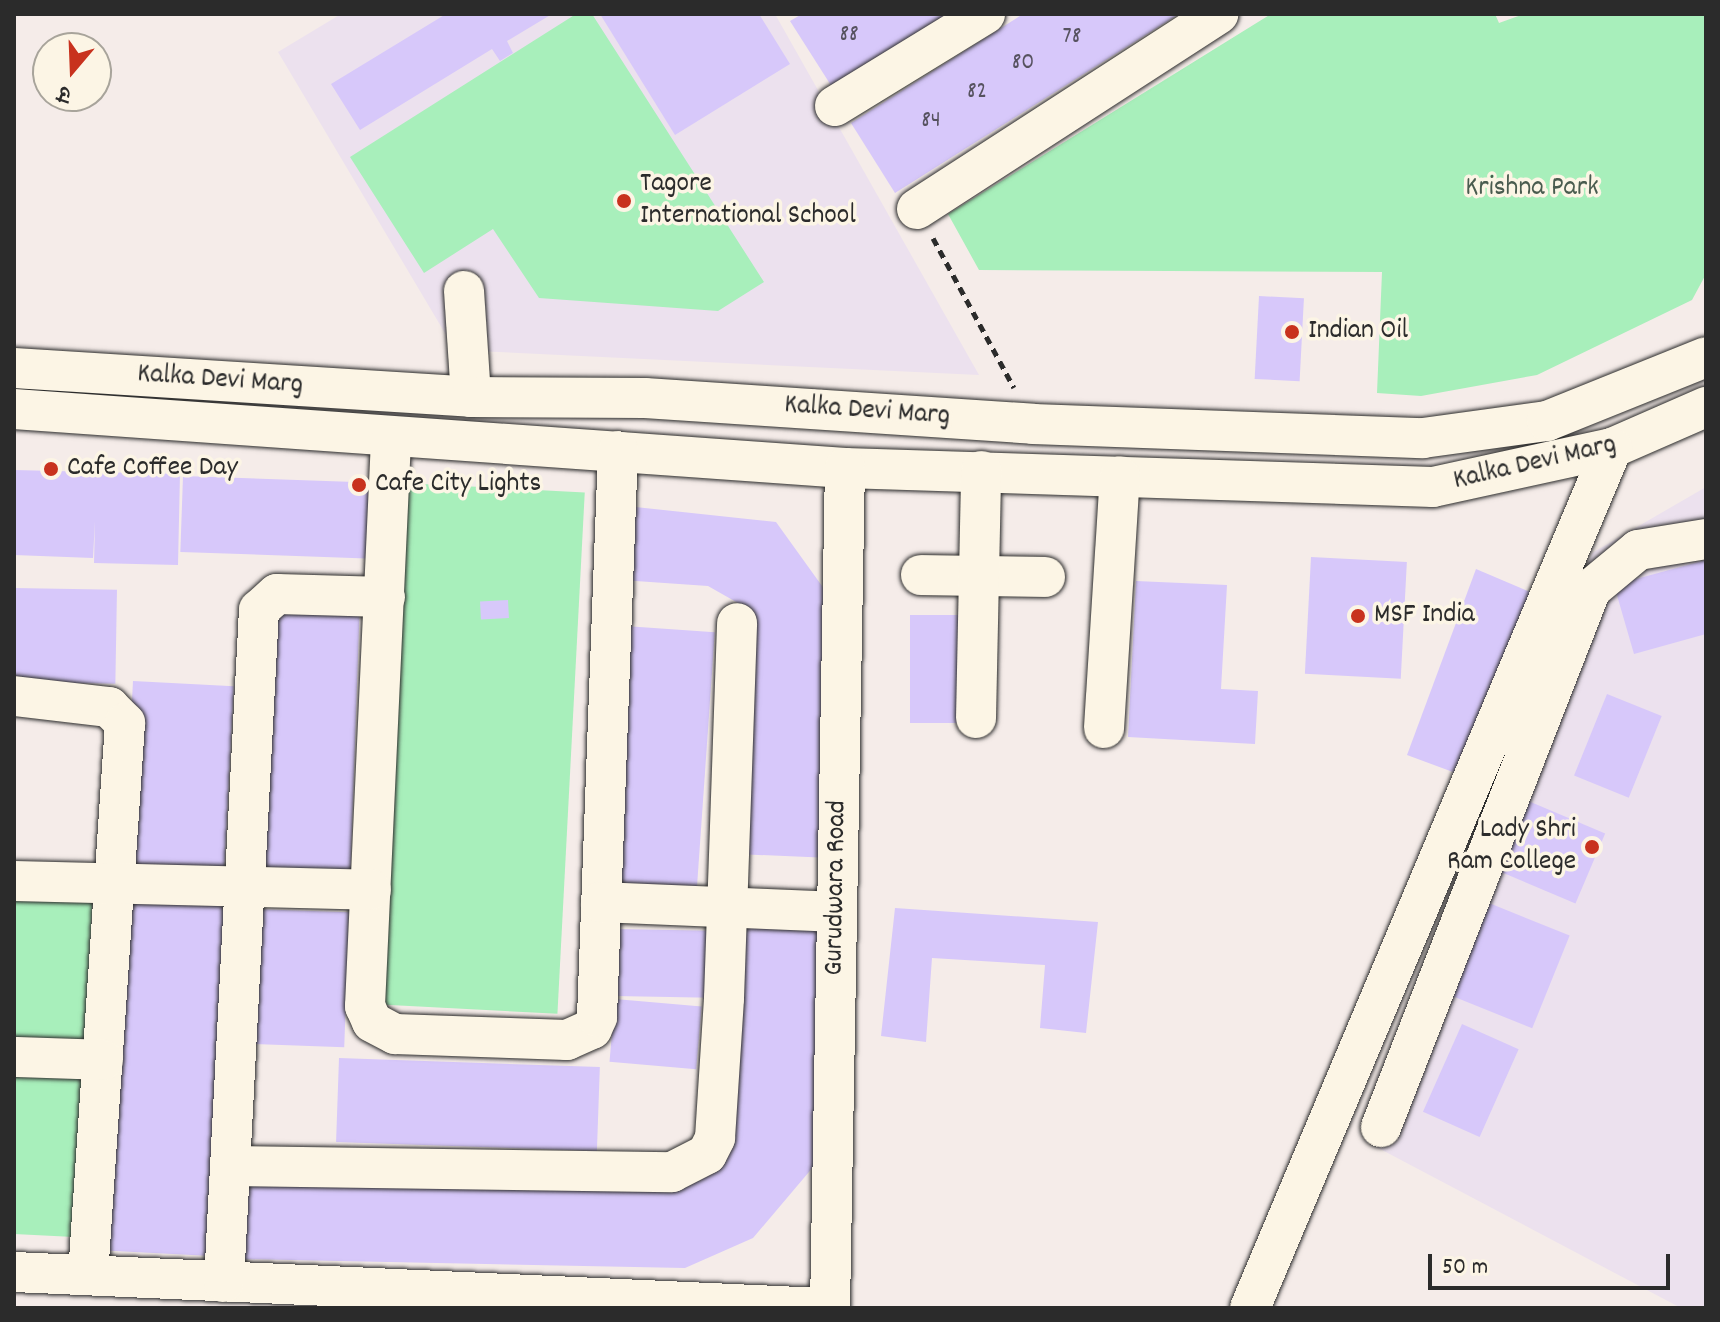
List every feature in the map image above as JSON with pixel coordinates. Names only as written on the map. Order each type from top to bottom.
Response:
[{"type":"street","points":[[835,106],[985,14]]},
{"type":"street","points":[[917,209],[1218,14]]},
{"type":"street","points":[[464,291],[471,397]]},
{"type":"street","name":"Kalka Devi Marg","points":[[14,368],[471,397],[645,398],[1033,424],[1423,438],[1547,421],[1706,357]]},
{"type":"street","name":"Kalka Devi Marg","points":[[14,409],[391,440],[618,451],[845,468],[1433,487],[1612,448],[1706,407]]},
{"type":"street","points":[[391,440],[365,1006],[372,1022],[395,1034],[567,1040],[592,1029],[601,902],[618,451]]},
{"type":"street","points":[[1250,1308],[1612,448]]},
{"type":"street","name":"Gurudwara Road","points":[[830,1308],[845,468]]},
{"type":"street","points":[[976,718],[981,471]]},
{"type":"street","points":[[1104,728],[1120,477]]},
{"type":"street","points":[[1381,1127],[1591,589],[1638,550],[1706,539]]},
{"type":"street","points":[[921,575],[1045,577]]},
{"type":"street","points":[[224,1282],[263,601],[277,594],[385,597]]},
{"type":"street","points":[[231,1166],[644,1173],[692,1166],[715,1138],[728,908],[737,623]]},
{"type":"street","points":[[14,696],[109,707],[123,717],[88,1275]]},
{"type":"street","points":[[14,881],[115,879],[371,890]]},
{"type":"street","points":[[601,902],[837,912]]},
{"type":"street","points":[[14,1057],[103,1060]]},
{"type":"street","points":[[21,1284],[88,1275],[569,1302],[822,1308]]},
{"type":"path","points":[[917,209],[1033,424]]},
{"type":"shaded area","name":"Tagore International School","points":[[341,14],[775,14],[979,375],[455,350],[278,52]]},
{"type":"shaded area","name":"Lady Shri Ram College","points":[[1706,487],[1706,1308],[1681,1308],[1365,1141],[1592,553]]},
{"type":"green space","points":[[576,14],[592,14],[764,282],[718,311],[539,298],[493,229],[424,273],[350,157]]},
{"type":"green space","name":"Krishna Park","points":[[1271,14],[1495,14],[1499,23],[1524,14],[1706,14],[1706,274],[1692,300],[1537,375],[1421,396],[1377,393],[1382,272],[979,270],[948,214]]},
{"type":"green space","points":[[403,483],[585,493],[557,1014],[376,1004]]},
{"type":"green space","points":[[14,888],[93,893],[74,1237],[14,1234]]},
{"type":"building","points":[[446,14],[552,14],[507,41],[513,53],[500,61],[492,49],[360,130],[331,84]]},
{"type":"building","points":[[600,14],[759,14],[790,64],[675,135]]},
{"type":"building","points":[[802,14],[951,14],[832,87],[790,21]]},
{"type":"building","points":[[1023,14],[1179,14],[895,193],[851,123]]},
{"type":"building","points":[[1259,296],[1304,298],[1300,381],[1255,379]]},
{"type":"building","points":[[14,470],[180,474],[178,565],[94,563],[95,521],[93,558],[14,555]]},
{"type":"building","points":[[183,476],[369,482],[366,558],[180,552]]},
{"type":"building","points":[[626,506],[776,522],[840,611],[831,858],[736,854],[745,607],[708,586],[621,580]]},
{"type":"building","points":[[1311,557],[1407,562],[1401,679],[1305,674]]},
{"type":"building","points":[[1706,560],[1706,634],[1634,654],[1614,585]]},
{"type":"building","points":[[1476,569],[1537,595],[1461,775],[1407,755]]},
{"type":"building","points":[[1136,581],[1227,585],[1221,689],[1258,691],[1255,744],[1128,737]]},
{"type":"building","points":[[14,588],[117,590],[115,684],[14,682]]},
{"type":"building","points":[[264,598],[360,601],[350,876],[254,873]]},
{"type":"building","points":[[508,600],[509,618],[481,619],[480,601]]},
{"type":"building","points":[[910,615],[963,615],[963,723],[910,723]]},
{"type":"building","points":[[625,626],[715,632],[696,899],[606,892]]},
{"type":"building","points":[[133,681],[234,686],[224,871],[123,866]]},
{"type":"building","points":[[1607,694],[1662,716],[1629,798],[1574,776]]},
{"type":"building","points":[[1526,800],[1605,834],[1575,904],[1496,870]]},
{"type":"building","points":[[124,895],[225,900],[206,1256],[105,1251]]},
{"type":"building","points":[[1489,903],[1570,936],[1532,1028],[1452,996]]},
{"type":"building","points":[[895,908],[1098,922],[1086,1033],[1040,1028],[1045,965],[932,958],[926,1042],[881,1036]]},
{"type":"building","points":[[253,909],[349,912],[344,1047],[248,1044]]},
{"type":"building","points":[[722,925],[819,927],[814,1166],[753,1238],[685,1268],[236,1259],[237,1176],[700,1181],[717,1164]]},
{"type":"building","points":[[616,929],[712,931],[711,998],[615,996]]},
{"type":"building","points":[[615,999],[702,1007],[696,1069],[610,1062]]},
{"type":"building","points":[[1462,1024],[1519,1049],[1480,1137],[1423,1112]]},
{"type":"building","points":[[339,1058],[600,1067],[597,1151],[336,1142]]},
{"type":"place","name":"Tagore International School","points":[[624,201]]},
{"type":"place","name":"Indian Oil","points":[[1292,332]]},
{"type":"place","name":"Cafe Coffee Day","points":[[51,469]]},
{"type":"place","name":"Cafe City Lights","points":[[359,485]]},
{"type":"place","name":"MSF India","points":[[1358,616]]},
{"type":"place","name":"Lady Shri Ram College","points":[[1592,847]]}]
